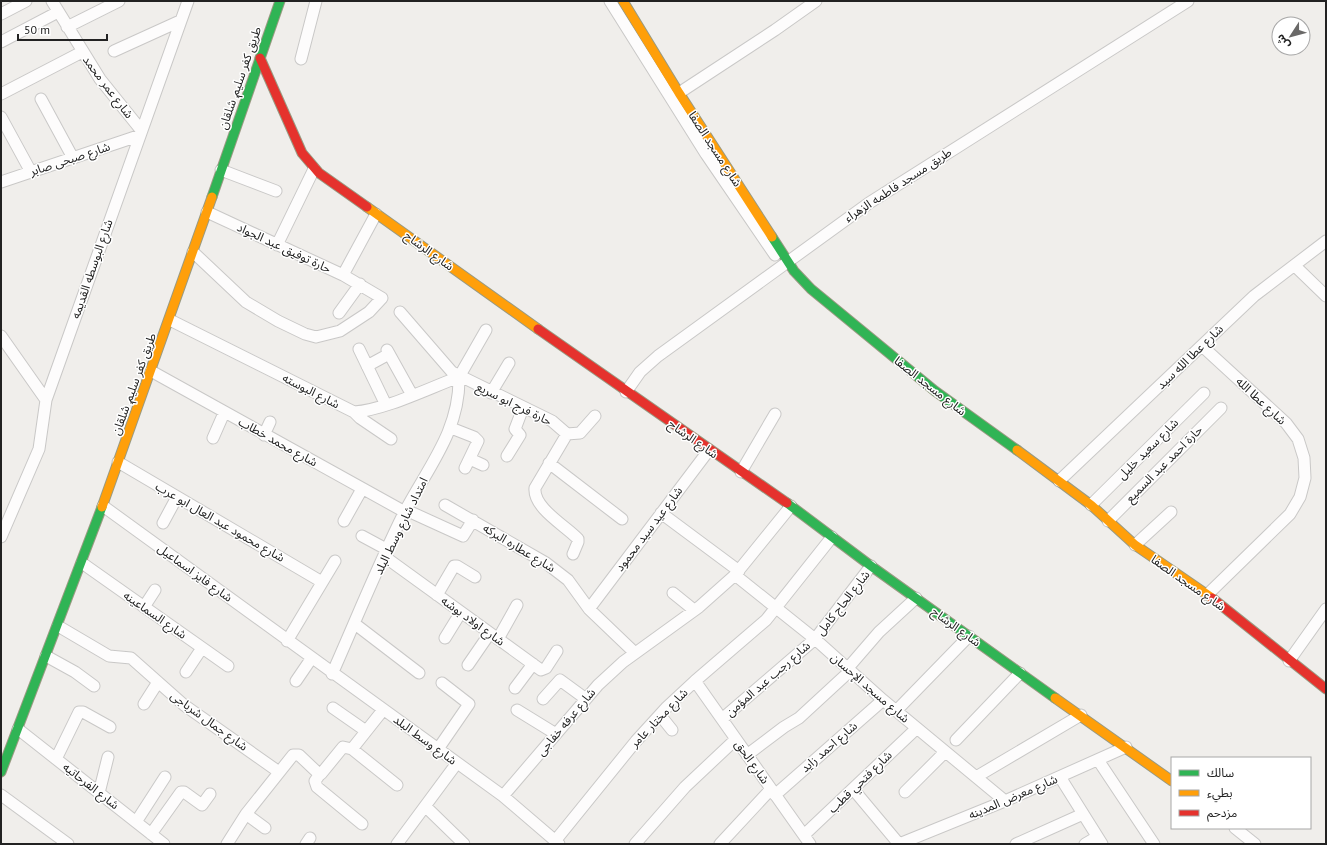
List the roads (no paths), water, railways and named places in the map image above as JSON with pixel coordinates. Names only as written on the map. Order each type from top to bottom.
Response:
[{"type":"street","points":[[1,14],[26,1]]},
{"type":"street","name":"شارع عمر محمد","points":[[52,1],[82,52],[140,133]]},
{"type":"street","points":[[67,28],[119,1]]},
{"type":"street","name":"شارع البوسطه القديمه","points":[[1,537],[39,448],[46,400],[188,1]]},
{"type":"street","name":"طريق كفر سليم, شلقان","points":[[1,772],[103,506],[170,320],[280,1]]},
{"type":"street","points":[[302,59],[316,1]]},
{"type":"street","name":"شارع مسجد الصفا","points":[[610,1],[706,154],[785,262],[802,281],[827,304],[936,391],[1091,505],[1135,545],[1207,595],[1326,689]]},
{"type":"street","name":"شارع مسجد الصفا","points":[[623,1],[785,262]]},
{"type":"street","points":[[679,93],[775,30],[816,1]]},
{"type":"street","name":"طريق مسجد فاطمه الزهراء","points":[[626,392],[640,372],[658,356],[785,262],[869,203],[1188,1]]},
{"type":"street","points":[[1,42],[58,12]]},
{"type":"street","points":[[114,51],[180,21]]},
{"type":"street","points":[[1,94],[82,52]]},
{"type":"street","name":"شارع الرشاح","points":[[260,58],[302,153],[314,168],[376,214],[626,392],[791,506],[871,566],[1171,780]]},
{"type":"street","points":[[41,99],[73,158]]},
{"type":"street","points":[[1,117],[31,172]]},
{"type":"street","name":"شارع صبحى صابر","points":[[1,182],[73,158],[140,133]]},
{"type":"street","points":[[278,245],[314,168]]},
{"type":"street","points":[[221,170],[276,191]]},
{"type":"street","name":"حارة توفيق عبد الجواد","points":[[193,252],[246,302],[296,331],[316,337],[334,333],[351,325],[381,300],[380,296],[343,275],[207,212]]},
{"type":"street","points":[[343,275],[376,214]]},
{"type":"street","name":"شارع عطا الله سيد","points":[[1059,481],[1254,296],[1326,241]]},
{"type":"street","points":[[1295,266],[1326,296]]},
{"type":"street","points":[[339,313],[360,284]]},
{"type":"street","name":"حارة فرج ابو سريع","points":[[400,312],[443,362],[459,377],[552,421],[567,434]]},
{"type":"street","name":"شارع البوسته","points":[[170,320],[354,412],[386,405],[459,377]]},
{"type":"street","points":[[459,377],[486,330]]},
{"type":"street","points":[[1,336],[46,400]]},
{"type":"street","name":"شارع عطا الله","points":[[1202,346],[1286,423],[1298,439],[1304,458],[1305,478],[1300,497],[1290,514],[1207,595]]},
{"type":"street","points":[[359,349],[386,405]]},
{"type":"street","points":[[367,366],[388,352],[412,395]]},
{"type":"street","points":[[491,393],[509,363]]},
{"type":"street","name":"شارع محمد خطاب","points":[[151,371],[224,413],[405,511],[463,536],[473,520]]},
{"type":"street","name":"امتداد شارع وسط البلد","points":[[332,674],[405,511],[451,428],[459,396],[459,377]]},
{"type":"street","name":"شارع سعيد خليل","points":[[1091,505],[1204,393]]},
{"type":"street","points":[[507,456],[520,435],[515,429],[523,408]]},
{"type":"street","name":"حارة احمد عبد السميع","points":[[1108,521],[1221,408]]},
{"type":"street","points":[[354,412],[360,418],[391,438]]},
{"type":"street","points":[[213,438],[224,413]]},
{"type":"street","points":[[741,472],[775,414]]},
{"type":"street","points":[[573,554],[578,539],[543,507],[536,497],[535,488],[567,434],[580,433],[595,416]]},
{"type":"street","points":[[264,435],[270,422]]},
{"type":"street","points":[[451,428],[477,439],[468,464],[484,465]]},
{"type":"street","name":"شارع عيد سيد محمود","points":[[589,609],[710,450]]},
{"type":"street","name":"شارع محمود عبد العال ابو عرب","points":[[118,462],[322,582]]},
{"type":"street","points":[[549,464],[622,518]]},
{"type":"street","points":[[344,521],[362,489]]},
{"type":"street","points":[[163,523],[177,497]]},
{"type":"street","name":"شارع عطاره البركه","points":[[445,504],[546,563],[557,571],[568,580],[589,609],[635,653]]},
{"type":"street","name":"شارع فايز اسماعيل","points":[[103,506],[288,641]]},
{"type":"street","name":"شارع عرفه خفاجى","points":[[503,796],[598,685],[635,653],[694,610],[737,573],[791,506]]},
{"type":"street","points":[[1135,545],[1171,512]]},
{"type":"street","name":"شارع مسجد الإحسان","points":[[661,513],[737,573],[776,609],[815,639],[883,700],[1005,802]]},
{"type":"street","name":"شارع اولاد بوشه","points":[[362,536],[437,595],[533,664]]},
{"type":"street","name":"شارع مختار عامر","points":[[553,842],[636,741],[660,715],[695,681],[764,622],[776,609],[832,537]]},
{"type":"street","points":[[288,641],[335,561]]},
{"type":"street","name":"شارع السماعينه","points":[[82,563],[228,666]]},
{"type":"street","points":[[437,595],[454,566],[457,566],[476,577]]},
{"type":"street","name":"شارع الحاج كامل","points":[[815,639],[871,566]]},
{"type":"street","points":[[144,607],[155,590]]},
{"type":"street","points":[[673,593],[694,610]]},
{"type":"street","points":[[748,755],[784,727],[799,718],[849,670],[879,632],[916,598]]},
{"type":"street","points":[[468,665],[494,636],[517,605]]},
{"type":"street","points":[[1289,661],[1326,609]]},
{"type":"street","points":[[445,638],[461,612]]},
{"type":"street","points":[[354,624],[419,673]]},
{"type":"street","name":"شارع جمال شرباجى","points":[[58,626],[109,656],[131,658],[184,705],[279,772]]},
{"type":"street","points":[[896,711],[969,636]]},
{"type":"street","name":"شارع رجب عبد المؤمن","points":[[722,719],[815,639]]},
{"type":"street","name":"شارع وسط البلد","points":[[288,641],[503,796],[553,842]]},
{"type":"street","points":[[186,672],[202,648]]},
{"type":"street","points":[[515,688],[533,664],[541,670],[544,669],[557,651]]},
{"type":"street","points":[[46,656],[75,672],[94,686]]},
{"type":"street","points":[[296,681],[311,659]]},
{"type":"street","points":[[956,740],[1020,673]]},
{"type":"street","points":[[543,699],[560,680],[586,699]]},
{"type":"street","name":"شارع الحق","points":[[695,681],[807,840]]},
{"type":"street","points":[[144,704],[158,682]]},
{"type":"street","points":[[438,749],[470,704],[442,683]]},
{"type":"street","name":"شارع احمد زايد","points":[[720,844],[773,792],[883,700]]},
{"type":"street","points":[[333,708],[366,731]]},
{"type":"street","points":[[352,749],[383,710]]},
{"type":"street","points":[[517,710],[556,734]]},
{"type":"street","points":[[56,758],[79,712],[83,712],[110,727]]},
{"type":"street","points":[[660,715],[672,730]]},
{"type":"street","points":[[976,777],[1081,715]]},
{"type":"street","name":"شارع فتحي قطب","points":[[807,840],[853,789],[916,728]]},
{"type":"street","name":"شارع الفرحاتيه","points":[[18,729],[164,844]]},
{"type":"street","points":[[635,844],[685,787],[736,739]]},
{"type":"street","points":[[362,824],[317,787],[315,781],[342,747],[352,749],[397,785]]},
{"type":"street","name":"شارع معرض المدينه","points":[[899,844],[1005,802],[1126,747]]},
{"type":"street","points":[[905,792],[945,752]]},
{"type":"street","points":[[227,844],[246,814],[293,755],[296,754],[320,774]]},
{"type":"street","points":[[99,793],[108,757]]},
{"type":"street","points":[[1098,760],[1154,844]]},
{"type":"street","points":[[396,844],[457,763]]},
{"type":"street","points":[[1060,777],[1100,840],[1085,844]]},
{"type":"street","points":[[136,822],[165,778]]},
{"type":"street","points":[[853,789],[899,844]]},
{"type":"street","points":[[151,834],[181,792],[184,792],[202,805],[210,794]]},
{"type":"street","points":[[1,795],[68,844]]},
{"type":"street","points":[[425,806],[464,844]]},
{"type":"street","points":[[246,814],[265,828]]},
{"type":"street","points":[[1016,844],[1083,814]]},
{"type":"street","points":[[1236,829],[1255,844]]}]
